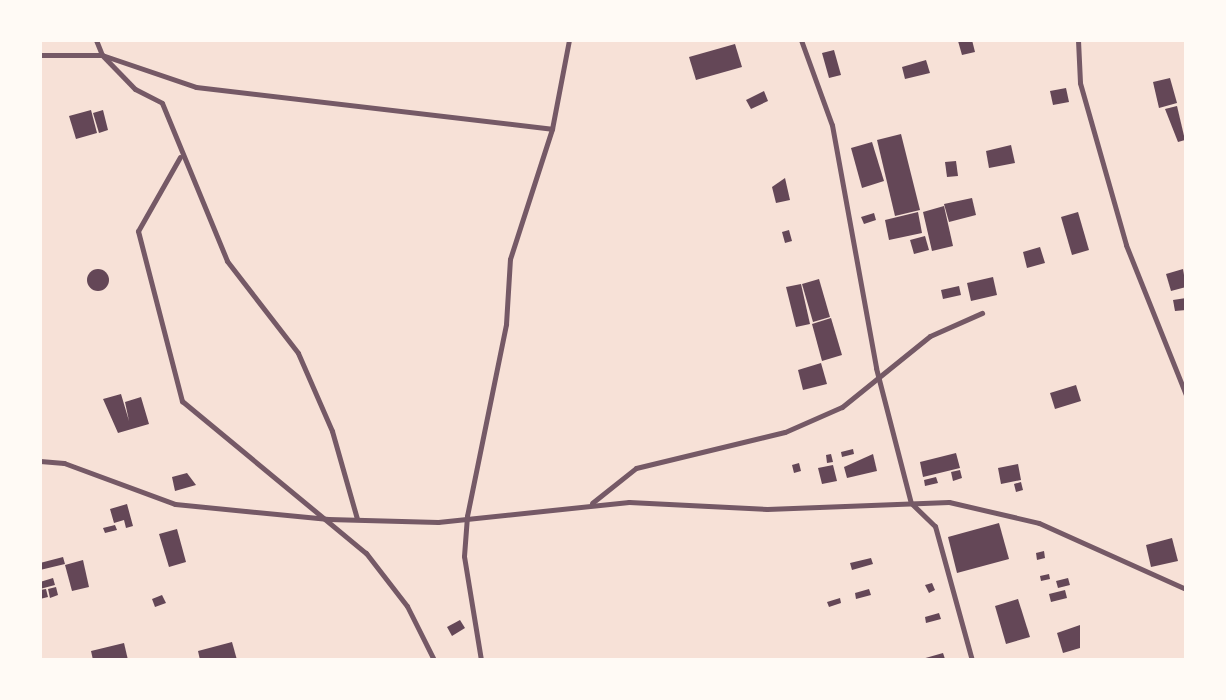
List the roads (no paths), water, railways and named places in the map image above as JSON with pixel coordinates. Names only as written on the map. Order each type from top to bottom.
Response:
[{"type":"street","points":[[96,40],[102,55],[135,89],[162,103],[180,157],[227,261],[298,353],[332,431],[357,519]]},
{"type":"street","points":[[481,660],[464,556],[467,516],[506,324],[510,259],[552,129],[569,40]]},
{"type":"street","points":[[801,40],[832,125],[878,377],[911,503],[935,526],[972,660]]},
{"type":"street","points":[[1078,40],[1080,83],[1126,245],[1186,395]]},
{"type":"street","points":[[40,55],[102,55],[196,87],[552,129]]},
{"type":"street","points":[[180,157],[138,231],[182,401],[366,553],[407,606],[434,660]]},
{"type":"street","points":[[590,504],[636,468],[785,432],[842,407],[930,335],[982,313]]},
{"type":"street","points":[[40,461],[64,463],[176,504],[328,519],[467,516],[590,504],[767,509],[950,502],[1039,523],[1186,589]]}]
